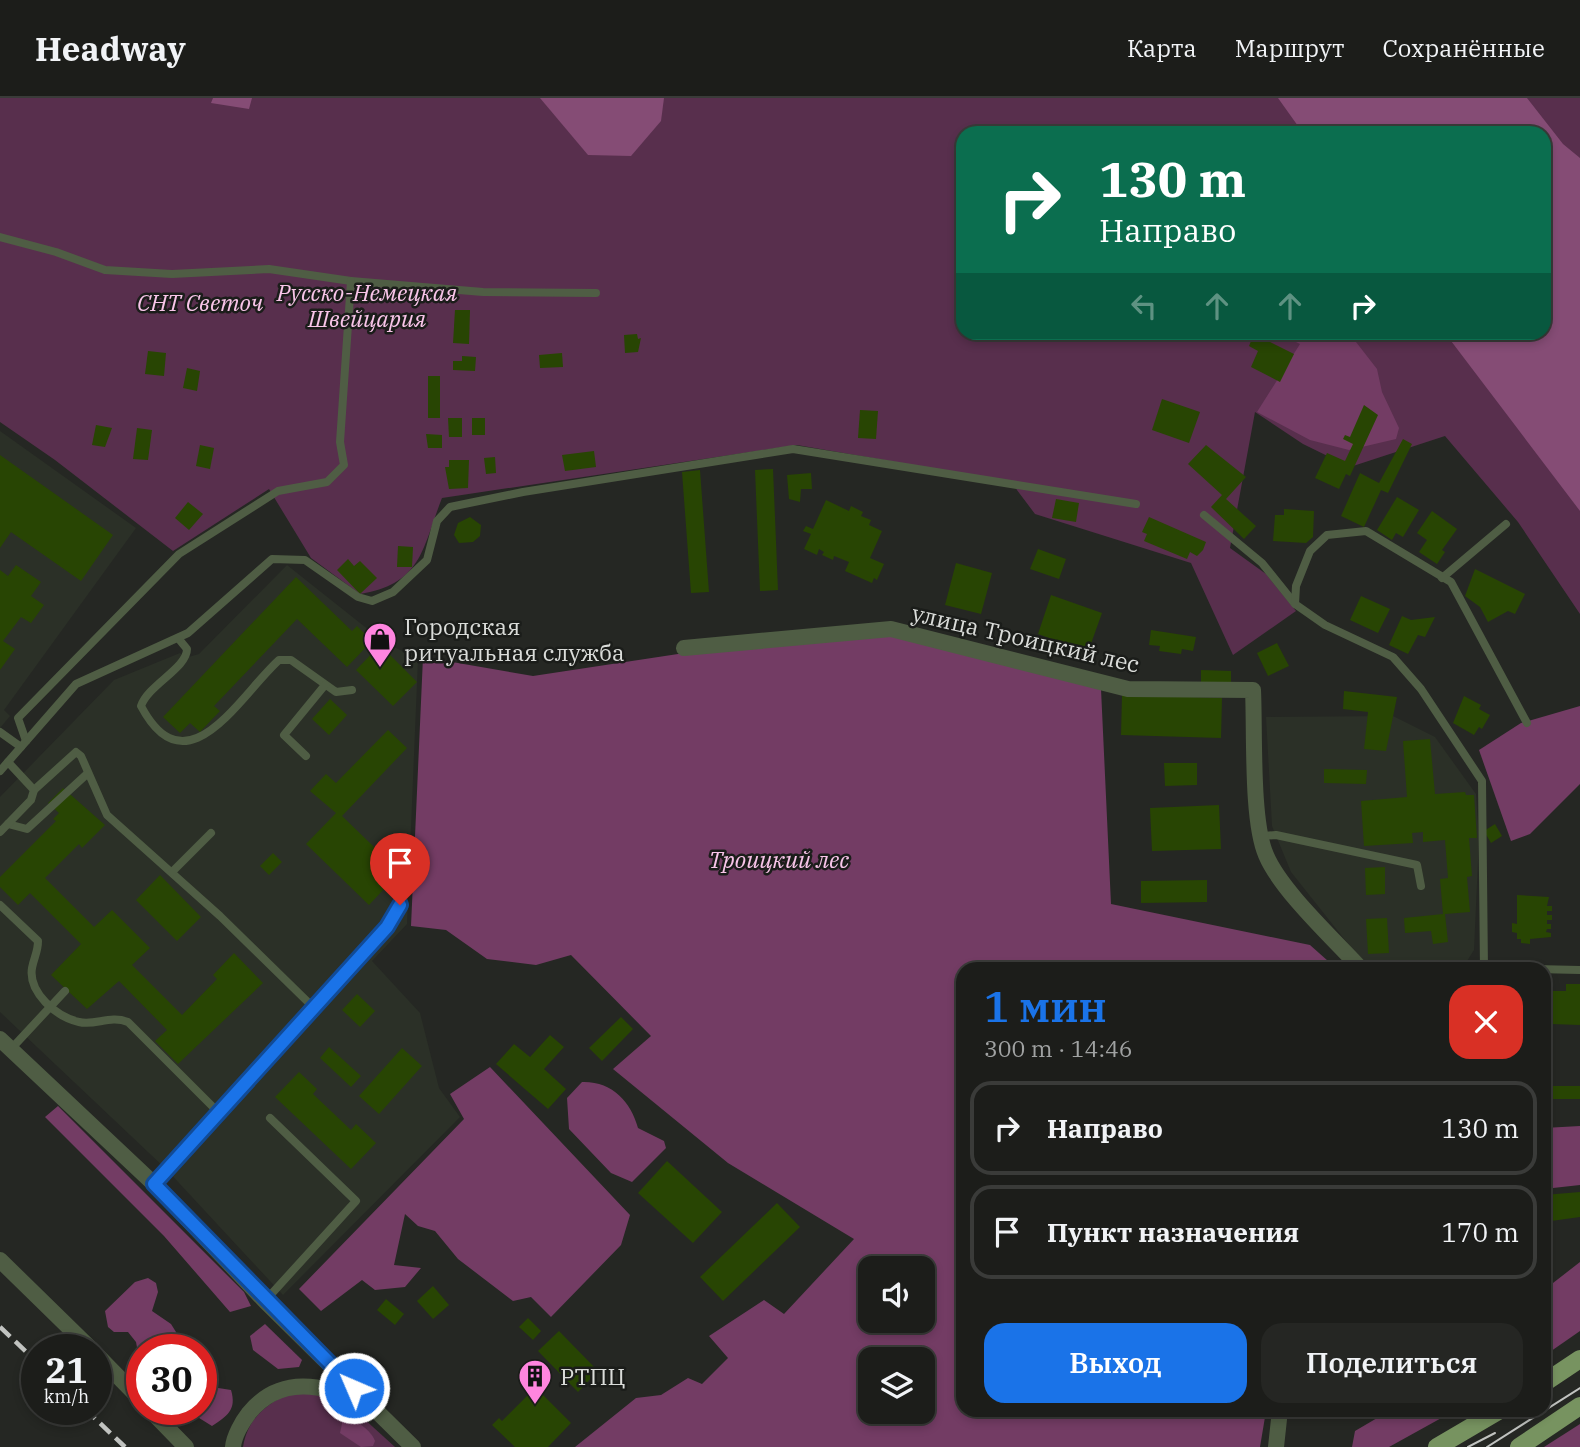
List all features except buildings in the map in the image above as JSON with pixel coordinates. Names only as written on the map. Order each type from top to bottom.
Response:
[{"type":"main road","points":[[1551,1378],[1580,1359]]},
{"type":"main road","points":[[1519,1447],[1580,1406]]},
{"type":"main road","points":[[1437,1447],[1488,1417]]},
{"type":"street","name":"улица Троицкий лес","points":[[684,648],[891,629],[1128,689],[1253,690],[1265,854],[1278,876],[1356,962]]},
{"type":"street","points":[[4,1050],[154,1184],[265,1301],[413,1447]]},
{"type":"street","points":[[0,1260],[76,1334]]},
{"type":"street","points":[[112,1370],[126,1385]]},
{"type":"street","points":[[233,1447],[245,1419],[260,1400],[282,1389],[309,1385],[337,1391],[371,1406]]},
{"type":"street","points":[[1276,1447],[1279,1417]]},
{"type":"street","points":[[165,1425],[186,1447]]},
{"type":"lane","points":[[0,237],[56,252],[105,270],[172,274],[269,269],[351,281],[482,292],[596,293]]},
{"type":"lane","points":[[24,744],[18,718],[179,554],[278,491],[327,482],[344,465],[340,442],[351,281]]},
{"type":"lane","points":[[0,771],[76,684],[188,633],[272,559],[306,560],[358,597],[372,601],[393,592],[427,559],[437,522],[450,507],[523,492],[793,449],[1136,504]]},
{"type":"lane","points":[[1204,515],[1262,563],[1295,604],[1325,625],[1392,657],[1421,689],[1482,781],[1484,962]]},
{"type":"lane","points":[[1442,578],[1506,524]]},
{"type":"lane","points":[[1295,604],[1296,586],[1310,551],[1327,535],[1349,530],[1366,531],[1451,582],[1527,723]]},
{"type":"lane","points":[[178,638],[187,649],[185,659],[145,695],[141,706],[148,720],[173,740],[184,742],[201,738],[220,726],[279,660],[291,660],[336,692],[352,690]]},
{"type":"lane","points":[[306,756],[284,735],[325,685]]},
{"type":"lane","points":[[0,732],[24,744]]},
{"type":"lane","points":[[0,832],[31,800],[34,790],[76,752],[107,815],[172,872],[313,1007]]},
{"type":"lane","points":[[8,762],[34,790]]},
{"type":"lane","points":[[8,824],[27,829],[88,773]]},
{"type":"lane","points":[[172,872],[211,833]]},
{"type":"lane","points":[[1262,836],[1276,835],[1417,865],[1421,886]]},
{"type":"lane","points":[[154,1184],[387,927],[400,905],[402,886]]},
{"type":"lane","points":[[0,905],[38,941],[38,953],[32,969],[37,993],[51,1006],[80,1023],[116,1017],[128,1022],[220,1114]]},
{"type":"lane","points":[[1551,970],[1580,970]]},
{"type":"lane","points":[[4,1050],[65,991]]},
{"type":"lane","points":[[265,1301],[356,1201],[270,1118]]},
{"type":"shaded area","points":[[213,98],[252,98],[249,109],[211,103]]},
{"type":"shaded area","points":[[540,98],[664,98],[661,121],[631,156],[588,155]]},
{"type":"shaded area","points":[[1278,98],[1527,98],[1549,126],[1298,126]]},
{"type":"shaded area","points":[[1551,129],[1563,144],[1580,158],[1580,511],[1450,340],[1551,340]]},
{"type":"shaded area","points":[[0,431],[136,528],[4,710],[10,716],[0,728]]},
{"type":"shaded area","points":[[287,565],[384,642],[418,659],[407,924],[372,961],[420,1013],[439,1088],[460,1117],[283,1295],[167,1170],[0,1012],[0,797],[114,680],[180,653],[185,658],[199,654]]},
{"type":"shaded area","points":[[1393,716],[1435,737],[1476,794],[1479,839],[1474,950],[1466,962],[1362,962],[1291,872],[1272,826],[1266,717]]},
{"type":"green space","name":"СНТ Светоч","points":[[0,98],[1580,98],[1580,614],[1518,522],[1445,436],[1350,467],[1303,444],[1255,412],[1230,548],[1266,574],[1296,611],[1233,655],[1191,563],[1035,514],[1011,482],[797,445],[442,498],[424,548],[408,573],[381,589],[360,594],[311,558],[269,489],[173,551],[55,460],[0,422]]},
{"type":"green space","points":[[1292,340],[1354,340],[1377,369],[1382,392],[1399,428],[1396,439],[1349,450],[1310,440],[1257,412],[1300,344]]},
{"type":"green space","name":"Троицкий лес","points":[[886,635],[1101,689],[1111,904],[1310,945],[1329,962],[956,962],[956,1417],[1265,1417],[1260,1447],[575,1447],[636,1398],[661,1395],[688,1378],[702,1384],[728,1358],[709,1336],[764,1300],[784,1314],[854,1239],[728,1163],[613,1069],[651,1036],[571,955],[536,965],[487,959],[446,930],[411,926],[423,657],[533,676],[678,654]]},
{"type":"green space","points":[[1580,706],[1580,784],[1530,834],[1511,841],[1479,750],[1521,723]]},
{"type":"green space","points":[[490,1067],[630,1215],[621,1245],[551,1317],[531,1297],[513,1301],[458,1259],[435,1231],[418,1226],[405,1214],[394,1265],[421,1268],[405,1287],[375,1290],[362,1280],[321,1311],[299,1289],[464,1119],[450,1094]]},
{"type":"green space","points":[[582,1082],[611,1089],[631,1110],[638,1128],[664,1141],[666,1148],[632,1182],[611,1173],[569,1129],[567,1098]]},
{"type":"green space","points":[[58,1106],[244,1292],[251,1306],[230,1312],[164,1236],[45,1117]]},
{"type":"green space","points":[[1580,1126],[1580,1185],[1551,1188],[1551,1128]]},
{"type":"green space","points":[[1580,1262],[1580,1331],[1551,1351],[1551,1285]]},
{"type":"green space","points":[[148,1278],[156,1283],[158,1292],[152,1311],[171,1324],[175,1334],[130,1334],[114,1332],[108,1327],[105,1311],[135,1282]]},
{"type":"green space","points":[[265,1324],[302,1360],[299,1367],[278,1369],[253,1350],[250,1336]]},
{"type":"green space","points":[[217,1388],[231,1390],[232,1408],[217,1422]]},
{"type":"green space","points":[[300,1390],[340,1397],[395,1447],[243,1447],[250,1426],[263,1410],[280,1398]]},
{"type":"green space","points":[[1379,1417],[1443,1417],[1389,1447],[1352,1447],[1355,1431]]},
{"type":"green space","points":[[343,1419],[352,1420],[366,1429],[375,1441],[373,1446],[361,1447],[340,1433]]},
{"type":"green space","points":[[1580,1424],[1580,1447],[1544,1447]]},
{"type":"tram line","points":[[1551,1406],[1580,1388]]},
{"type":"tram line","points":[[1487,1447],[1534,1417]]},
{"type":"tram line","points":[[1468,1447],[1495,1433]]},
{"type":"railway","points":[[0,1327],[21,1347]]},
{"type":"railway","points":[[102,1425],[125,1447]]},
{"type":"place","name":"Городская ритуальная служба","points":[[380,669]]},
{"type":"place","name":"РТПЦ","points":[[535,1406]]},
{"type":"route","points":[[354,1388],[265,1301],[154,1184],[387,927],[400,905]]},
{"type":"park label","name":"Русско-Немецкая Швейцария","points":[[367,305]]}]
